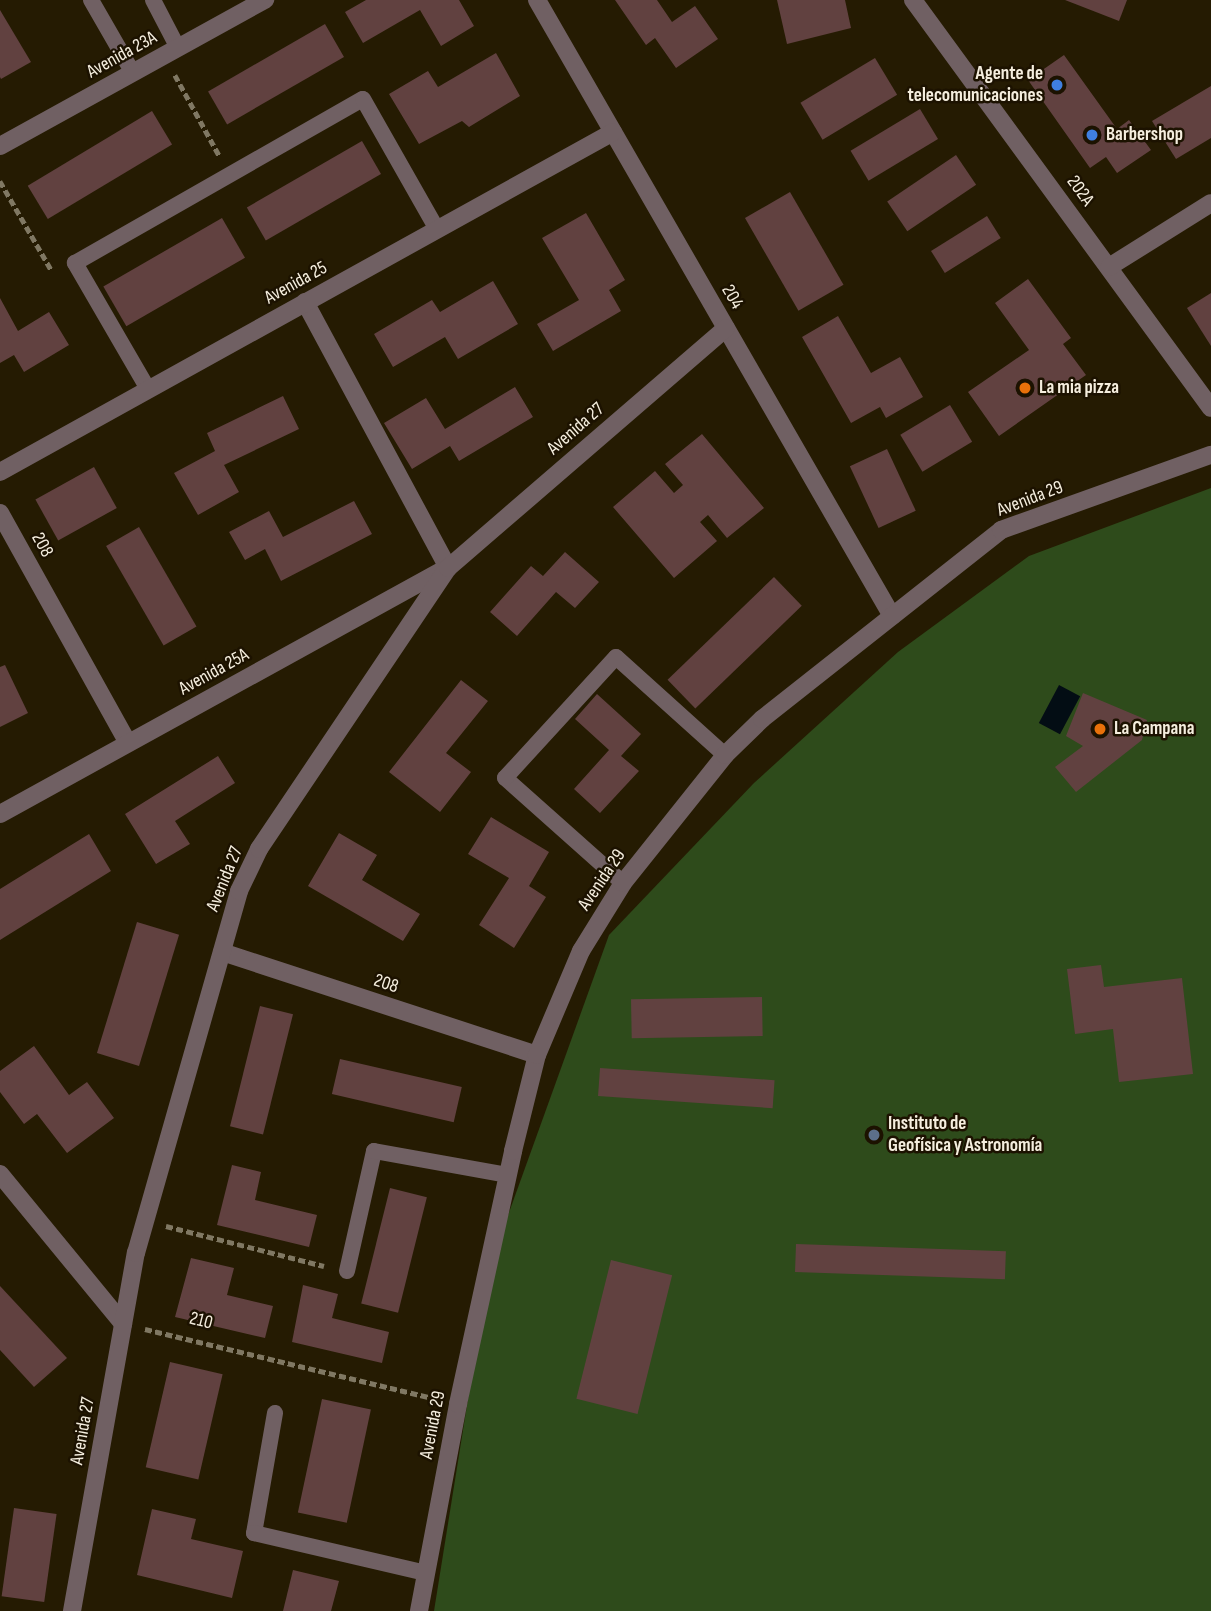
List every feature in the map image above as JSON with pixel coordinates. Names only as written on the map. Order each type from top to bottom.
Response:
[{"type":"street","name":"Avenida 23A","points":[[0,146],[265,0]]},
{"type":"street","name":"204","points":[[537,0],[892,616]]},
{"type":"street","name":"202A","points":[[913,0],[1211,408]]},
{"type":"street","name":"Avenida 25","points":[[0,472],[613,132]]},
{"type":"street","points":[[1110,267],[1211,203]]},
{"type":"street","points":[[305,302],[448,568]]},
{"type":"street","name":"Avenida 27","points":[[72,1611],[123,1324],[145,1220],[239,891],[259,849],[448,568],[726,328]]},
{"type":"street","name":"Avenida 29","points":[[419,1611],[458,1404],[507,1175],[537,1055],[581,951],[623,883],[725,755],[762,719],[1001,530],[1211,455]]},
{"type":"street","name":"208","points":[[0,513],[128,743]]},
{"type":"street","name":"Avenida 25A","points":[[0,814],[448,568]]},
{"type":"street","name":"208","points":[[222,952],[537,1055]]},
{"type":"street","points":[[0,1174],[123,1324]]},
{"type":"lane","points":[[91,0],[133,73]]},
{"type":"lane","points":[[153,0],[171,52]]},
{"type":"lane","points":[[148,389],[75,263],[363,99],[437,229]]},
{"type":"lane","points":[[623,883],[506,778],[616,657],[725,755]]},
{"type":"lane","points":[[347,1271],[374,1151],[507,1175]]},
{"type":"lane","points":[[275,1413],[254,1533],[426,1573]]},
{"type":"path","points":[[171,52],[230,175]]},
{"type":"path","points":[[145,1220],[347,1271]]},
{"type":"path","name":"210","points":[[123,1324],[458,1404]]},
{"type":"green space","name":"Instituto de Geofísica y Astronomía","points":[[1211,488],[1211,1611],[434,1611],[489,1268],[609,935],[754,783],[898,652],[1029,556]]},
{"type":"shaded area","points":[[1059,685],[1080,696],[1060,734],[1039,723]]},
{"type":"building","points":[[366,0],[459,0],[474,26],[441,46],[420,10],[363,43],[345,12]]},
{"type":"building","points":[[615,0],[657,0],[672,22],[695,6],[718,39],[676,68],[655,38],[646,45]]},
{"type":"building","points":[[777,0],[845,0],[851,28],[787,44]]},
{"type":"building","points":[[1065,0],[1127,0],[1119,21]]},
{"type":"building","points":[[0,10],[31,62],[1,79],[0,77]]},
{"type":"building","points":[[325,24],[344,57],[227,124],[208,92]]},
{"type":"building","points":[[496,53],[520,96],[469,127],[462,121],[419,144],[389,94],[428,71],[438,87]]},
{"type":"building","points":[[1064,55],[1117,129],[1129,120],[1151,150],[1117,173],[1106,157],[1090,168],[1028,80]]},
{"type":"building","points":[[875,58],[897,95],[823,140],[800,103]]},
{"type":"building","points":[[1211,86],[1211,138],[1176,159],[1152,121]]},
{"type":"building","points":[[920,109],[938,139],[869,181],[851,151]]},
{"type":"building","points":[[152,111],[172,144],[48,219],[28,186]]},
{"type":"building","points":[[362,141],[381,174],[266,240],[247,208]]},
{"type":"building","points":[[956,155],[976,185],[907,231],[887,201]]},
{"type":"building","points":[[790,192],[844,285],[798,311],[745,218]]},
{"type":"building","points":[[586,213],[625,280],[609,290],[621,311],[553,351],[537,324],[579,300],[542,238]]},
{"type":"building","points":[[987,216],[1001,238],[945,273],[931,251]]},
{"type":"building","points":[[222,218],[245,258],[126,326],[103,286]]},
{"type":"building","points":[[1028,279],[1071,338],[1063,344],[1086,375],[999,436],[968,392],[1029,350],[995,303]]},
{"type":"building","points":[[493,281],[518,324],[458,359],[445,337],[393,367],[374,334],[432,300],[440,312]]},
{"type":"building","points":[[1211,293],[1211,346],[1187,308]]},
{"type":"building","points":[[0,298],[18,331],[49,312],[69,345],[24,372],[14,355],[0,363]]},
{"type":"building","points":[[838,316],[871,373],[900,357],[923,397],[886,418],[880,407],[851,423],[802,337]]},
{"type":"building","points":[[515,387],[533,417],[459,461],[450,446],[412,469],[384,423],[426,398],[445,429]]},
{"type":"building","points":[[283,396],[299,429],[224,465],[239,492],[198,515],[174,473],[215,451],[207,433]]},
{"type":"building","points":[[950,405],[972,442],[922,472],[900,435]]},
{"type":"building","points":[[702,434],[764,508],[727,538],[708,515],[700,522],[717,541],[674,578],[613,507],[655,471],[674,493],[683,485],[665,464]]},
{"type":"building","points":[[887,449],[916,511],[879,528],[850,466]]},
{"type":"building","points":[[94,467],[117,508],[58,541],[35,499]]},
{"type":"building","points":[[354,501],[372,534],[281,581],[265,549],[245,560],[229,532],[269,511],[283,537]]},
{"type":"building","points":[[139,527],[196,627],[164,646],[106,546]]},
{"type":"building","points":[[565,552],[599,582],[575,608],[556,592],[517,636],[490,612],[531,566],[543,576]]},
{"type":"building","points":[[774,577],[802,606],[695,709],[668,680]]},
{"type":"building","points":[[5,665],[28,713],[0,727],[0,667]]},
{"type":"building","points":[[461,680],[488,701],[446,753],[471,772],[440,812],[389,772]]},
{"type":"building","points":[[1083,693],[1147,720],[1142,740],[1076,792],[1055,767],[1083,746],[1066,736]]},
{"type":"building","points":[[597,694],[641,734],[621,756],[639,771],[600,813],[574,789],[609,750],[575,719]]},
{"type":"building","points":[[218,756],[235,783],[175,821],[190,844],[156,864],[125,814]]},
{"type":"building","points":[[491,817],[549,852],[529,886],[546,897],[514,948],[479,925],[509,878],[468,854]]},
{"type":"building","points":[[339,833],[377,855],[362,880],[420,914],[403,941],[308,886]]},
{"type":"building","points":[[89,834],[111,871],[0,940],[0,889]]},
{"type":"building","points":[[137,922],[179,935],[139,1066],[97,1053]]},
{"type":"building","points":[[1101,965],[1104,987],[1182,978],[1193,1074],[1119,1082],[1113,1029],[1075,1034],[1067,969]]},
{"type":"building","points":[[762,997],[763,1036],[632,1038],[631,999]]},
{"type":"building","points":[[260,1006],[293,1014],[263,1135],[230,1126]]},
{"type":"building","points":[[34,1046],[69,1095],[87,1082],[114,1118],[67,1153],[37,1114],[24,1124],[0,1092],[0,1071]]},
{"type":"building","points":[[340,1059],[462,1087],[454,1122],[332,1094]]},
{"type":"building","points":[[600,1068],[775,1080],[773,1108],[598,1096]]},
{"type":"building","points":[[232,1165],[261,1172],[255,1200],[317,1215],[309,1247],[217,1225]]},
{"type":"building","points":[[390,1188],[427,1197],[398,1313],[361,1303]]},
{"type":"building","points":[[796,1244],[1006,1251],[1005,1279],[795,1272]]},
{"type":"building","points":[[191,1258],[234,1268],[227,1295],[273,1306],[265,1338],[175,1317]]},
{"type":"building","points":[[611,1260],[672,1275],[638,1414],[576,1399]]},
{"type":"building","points":[[303,1285],[338,1294],[332,1318],[389,1332],[382,1363],[292,1342]]},
{"type":"building","points":[[0,1286],[67,1358],[34,1387],[0,1350]]},
{"type":"building","points":[[170,1362],[223,1374],[198,1479],[146,1467]]},
{"type":"building","points":[[322,1399],[371,1409],[347,1523],[298,1512]]},
{"type":"building","points":[[14,1508],[57,1514],[44,1602],[2,1596]]},
{"type":"building","points":[[152,1509],[196,1519],[191,1539],[243,1551],[232,1598],[137,1575]]},
{"type":"building","points":[[293,1570],[339,1581],[331,1611],[283,1611]]},
{"type":"place","name":"Agente de telecomunicaciones","points":[[1057,85]]},
{"type":"place","name":"Barbershop","points":[[1092,135]]},
{"type":"place","name":"La mia pizza","points":[[1025,388]]},
{"type":"place","name":"La Campana","points":[[1100,729]]},
{"type":"place","name":"Instituto de Geofísica y Astronomía","points":[[874,1135]]}]
